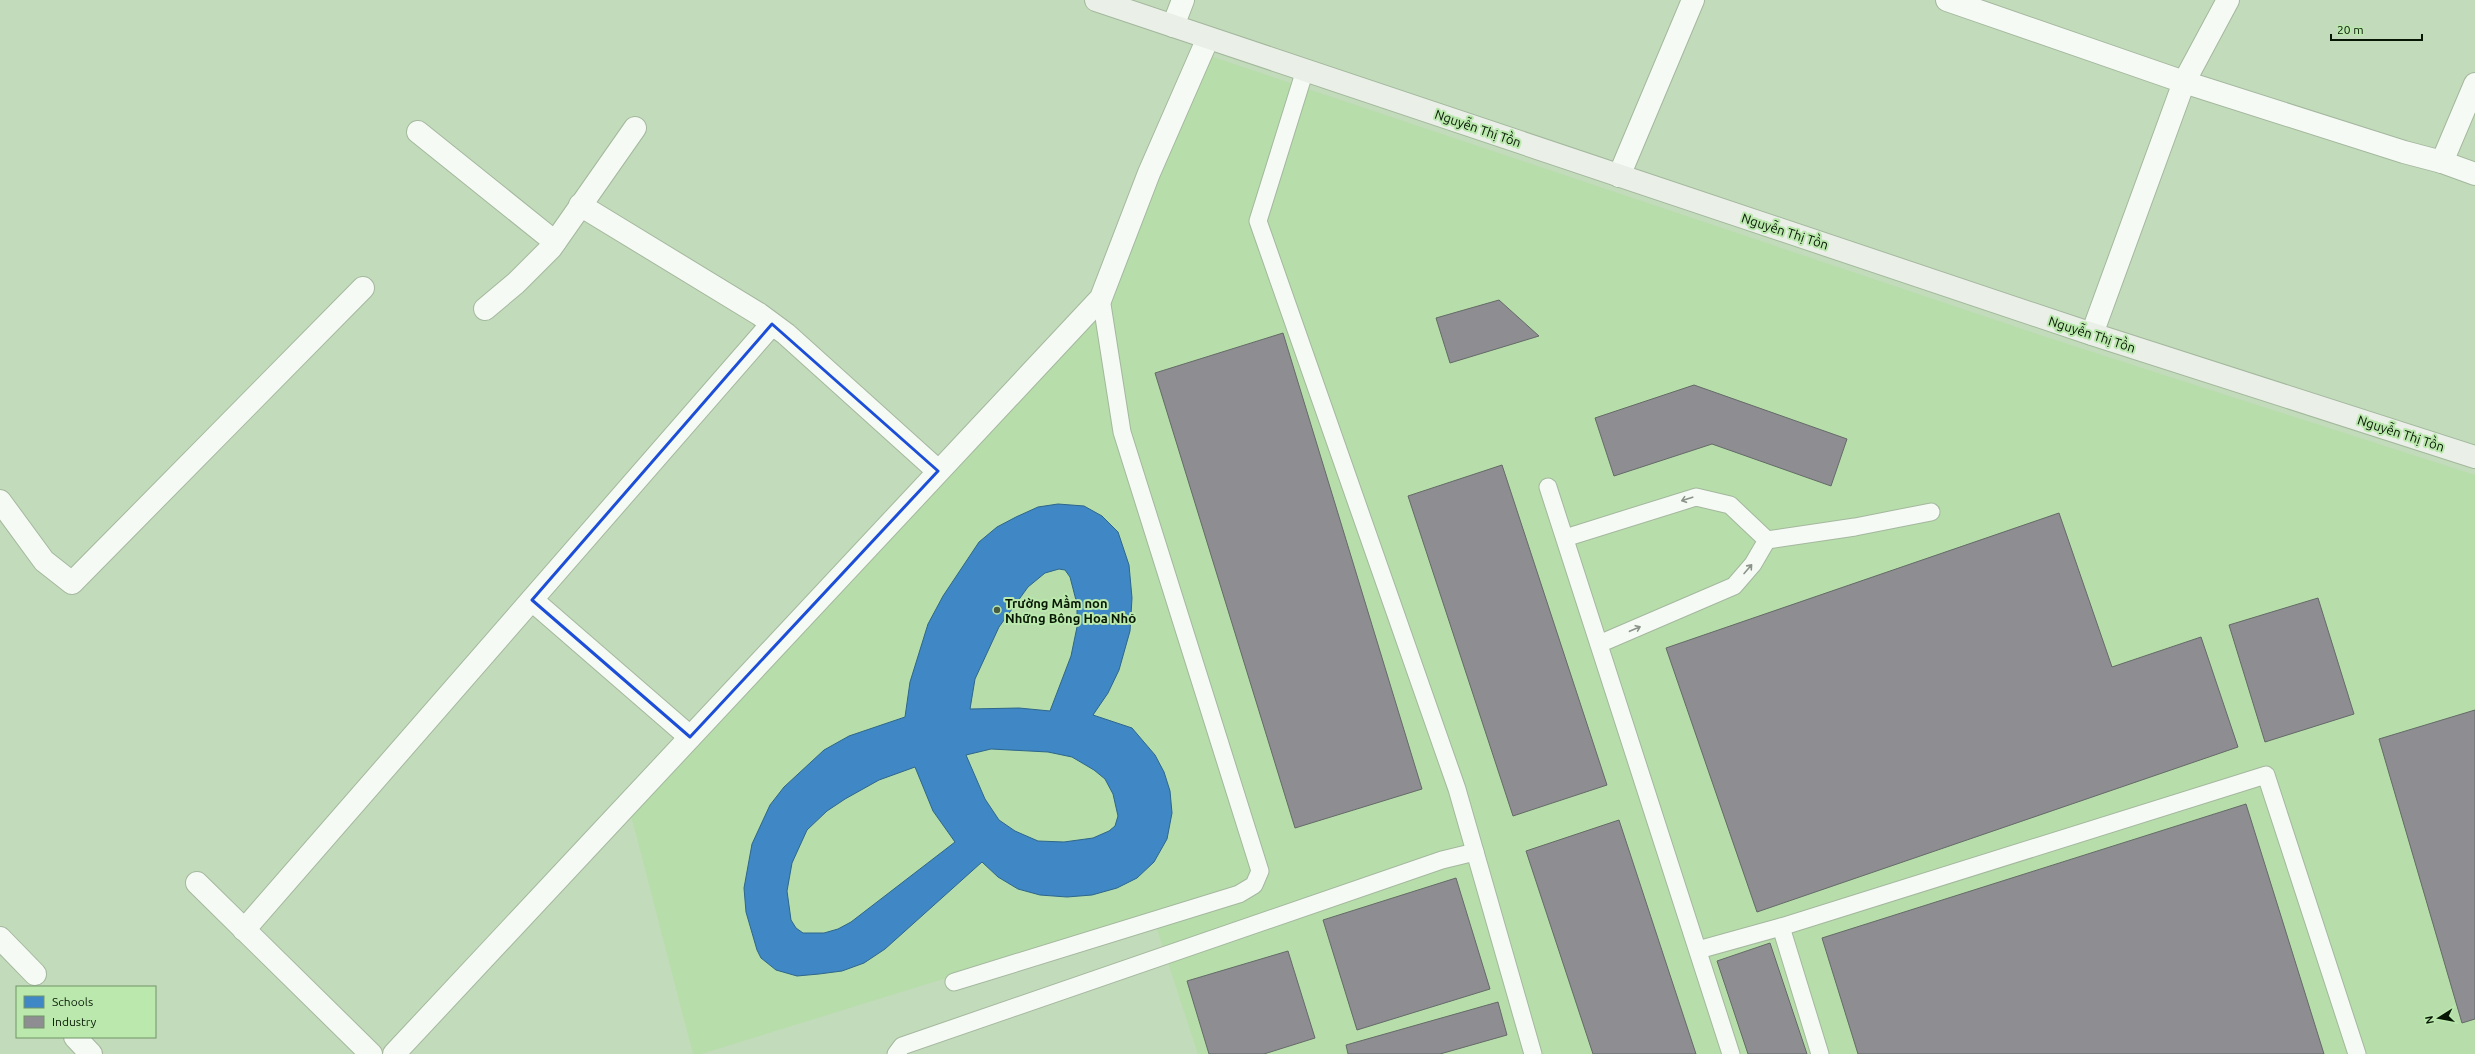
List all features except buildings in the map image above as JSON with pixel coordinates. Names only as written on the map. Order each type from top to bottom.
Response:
[{"type":"street","name":"Nguyễn Thị Tồn","points":[[1096,0],[2092,334],[2475,456]]},
{"type":"street","points":[[1173,26],[1183,0]]},
{"type":"street","points":[[1619,176],[1693,0]]},
{"type":"street","points":[[2092,334],[2184,82],[2228,0]]},
{"type":"street","points":[[1960,2],[2184,82],[2404,152],[2442,162],[2475,174]]},
{"type":"street","points":[[394,1054],[1101,298],[1149,173],[1208,38]]},
{"type":"street","points":[[2442,162],[2475,84]]},
{"type":"street","points":[[485,309],[530,270],[555,242],[580,204],[635,128]]},
{"type":"street","points":[[418,132],[555,242]]},
{"type":"street","points":[[580,204],[759,314],[786,334],[938,471]]},
{"type":"street","points":[[0,501],[44,561],[72,583],[363,288]]},
{"type":"street","points":[[244,930],[772,324]]},
{"type":"street","points":[[532,600],[690,737]]},
{"type":"street","points":[[197,883],[371,1054]]},
{"type":"street","points":[[0,938],[35,974]]},
{"type":"street","points":[[76,1038],[91,1054]]},
{"type":"lane","points":[[1306,70],[1258,221],[1457,789],[1533,1054]]},
{"type":"lane","points":[[954,982],[1239,894],[1254,885],[1260,871],[1122,432],[1101,298]]},
{"type":"lane","points":[[1548,487],[1731,1054]]},
{"type":"lane","points":[[1564,538],[1696,497],[1730,505],[1767,540]]},
{"type":"lane","points":[[1767,540],[1855,527],[1931,512]]},
{"type":"lane","points":[[1599,644],[1734,586],[1753,564],[1767,540]]},
{"type":"lane","points":[[1698,950],[1781,927],[2266,775],[2357,1054]]},
{"type":"lane","points":[[896,1054],[902,1046],[1442,860],[1475,852]]},
{"type":"lane","points":[[1781,927],[1820,1054]]},
{"type":"highlighted area","points":[[772,324],[938,471],[690,737],[532,600]]},
{"type":"shaded area","points":[[1210,56],[2052,339],[2475,475],[2475,1054],[1198,1054],[1156,926],[1261,888],[1130,433],[1108,305],[1157,182]]},
{"type":"shaded area","name":"Trường Mầm non Những Bông Hoa Nhỏ","points":[[1098,316],[1253,869],[1249,880],[1234,889],[701,1054],[693,1054],[631,815]]},
{"type":"place","name":"Trường Mầm non Những Bông Hoa Nhỏ","points":[[997,610]]}]
